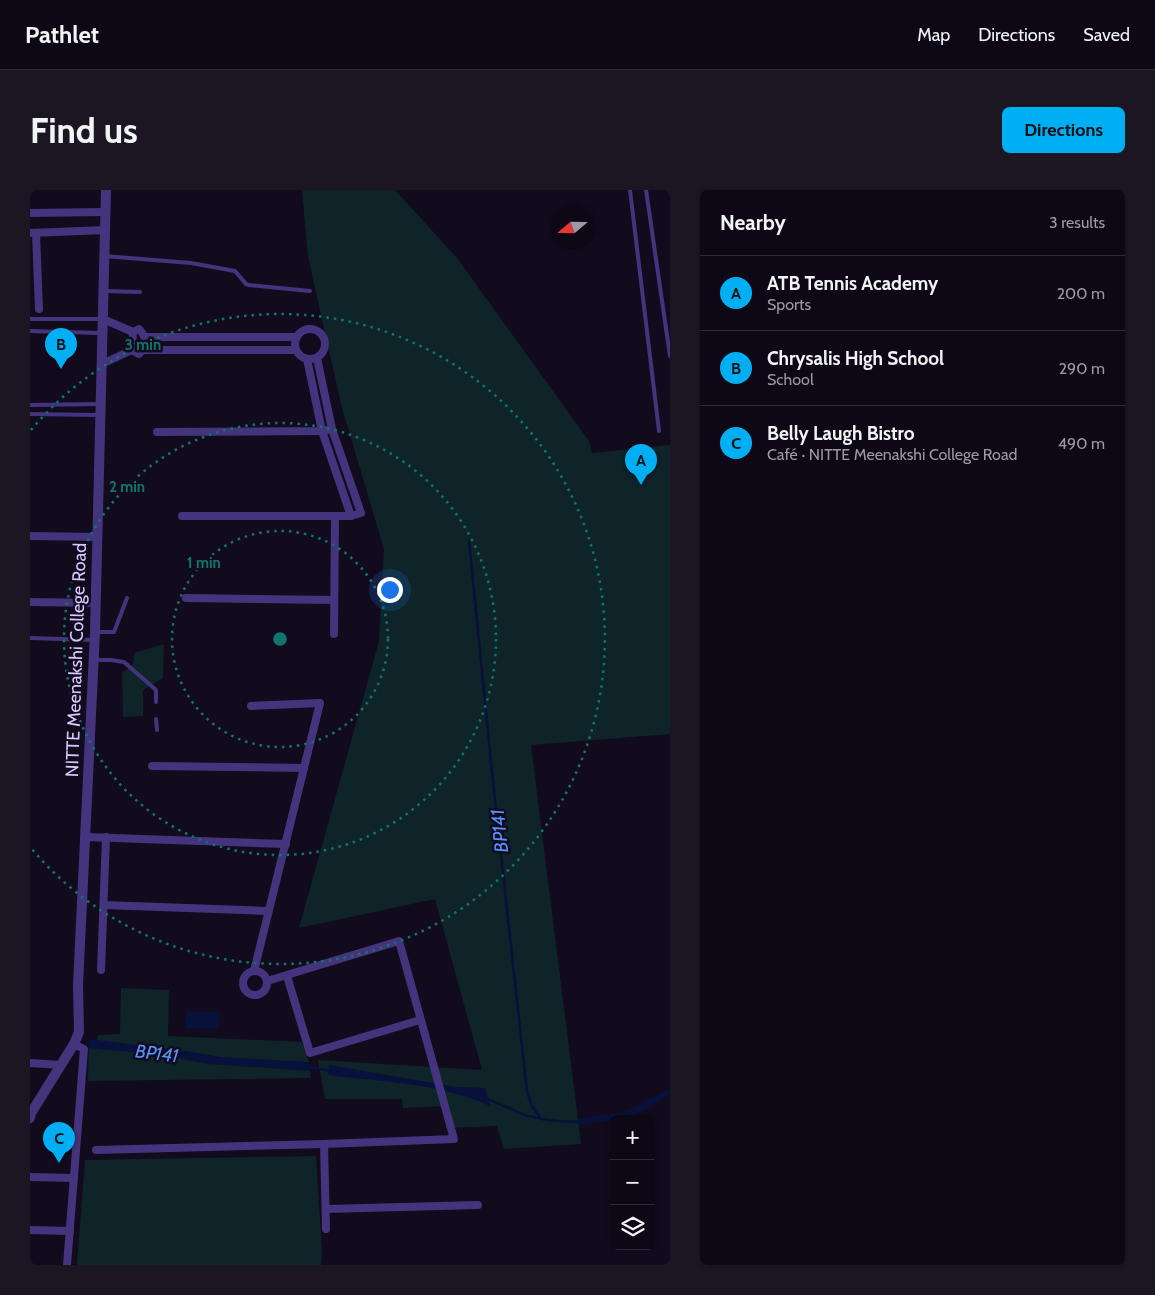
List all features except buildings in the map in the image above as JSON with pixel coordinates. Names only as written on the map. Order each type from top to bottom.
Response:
[{"type":"street","name":"NITTE Meenakshi College Road","points":[[30,1118],[31,1113],[74,1044],[79,1032],[78,985],[96,603],[106,190]]},
{"type":"street","points":[[30,213],[106,212]]},
{"type":"street","points":[[39,309],[33,233],[105,230]]},
{"type":"street","points":[[103,319],[133,332],[139,330],[145,337],[144,346],[139,354],[132,350]]},
{"type":"street","points":[[307,329],[320,333],[325,341],[322,354],[317,358],[307,359],[300,356],[295,345],[297,337],[307,329]]},
{"type":"street","points":[[132,350],[133,332]]},
{"type":"street","points":[[145,337],[297,337]]},
{"type":"street","points":[[102,364],[132,350]]},
{"type":"street","points":[[142,350],[296,350]]},
{"type":"street","points":[[182,516],[351,516],[361,513],[332,429],[317,358]]},
{"type":"street","points":[[307,359],[322,431],[351,516]]},
{"type":"street","points":[[157,432],[322,431],[332,429]]},
{"type":"street","points":[[334,634],[335,516]]},
{"type":"street","points":[[30,536],[97,537]]},
{"type":"street","points":[[186,598],[334,600]]},
{"type":"street","points":[[30,602],[96,603]]},
{"type":"street","points":[[251,706],[320,704],[254,971]]},
{"type":"street","points":[[152,766],[304,768]]},
{"type":"street","points":[[85,837],[286,844]]},
{"type":"street","points":[[101,970],[106,837]]},
{"type":"street","points":[[104,905],[268,911]]},
{"type":"street","points":[[96,1150],[454,1139],[399,941],[267,981]]},
{"type":"street","points":[[254,971],[263,974],[267,981],[267,987],[263,993],[255,996],[248,993],[244,986],[244,979],[249,973],[254,971]]},
{"type":"street","points":[[287,976],[310,1053],[420,1020]]},
{"type":"street","points":[[67,1265],[84,1049],[74,1044]]},
{"type":"street","points":[[30,1063],[61,1065]]},
{"type":"street","points":[[324,1144],[326,1230]]},
{"type":"street","points":[[30,1177],[74,1178]]},
{"type":"street","points":[[326,1210],[478,1205]]},
{"type":"street","points":[[30,1230],[70,1231]]},
{"type":"lane","points":[[630,190],[659,431]]},
{"type":"lane","points":[[646,190],[670,356]]},
{"type":"lane","points":[[104,256],[192,263],[235,271],[249,285],[310,291]]},
{"type":"lane","points":[[104,291],[140,292]]},
{"type":"lane","points":[[30,319],[103,319]]},
{"type":"lane","points":[[30,332],[102,332]]},
{"type":"lane","points":[[30,405],[101,404]]},
{"type":"lane","points":[[30,414],[100,415]]},
{"type":"lane","points":[[30,638],[94,636],[114,632],[127,598]]},
{"type":"lane","points":[[94,660],[124,662],[156,690],[156,702]]},
{"type":"lane","points":[[156,719],[156,730]]},
{"type":"green space","points":[[302,190],[395,190],[457,258],[589,441],[592,453],[670,445],[670,734],[531,745],[581,1144],[504,1149],[497,1126],[446,1128],[446,1106],[403,1108],[402,1099],[325,1099],[318,1060],[482,1070],[435,899],[299,928],[379,641],[384,549],[342,408],[308,257]]},
{"type":"green space","points":[[164,644],[163,678],[143,690],[143,716],[123,717],[122,672],[132,665],[134,653]]},
{"type":"green space","points":[[121,988],[169,990],[168,1036],[302,1042],[309,1062],[311,1078],[88,1081],[89,1039],[96,1041],[98,1035],[120,1034]]},
{"type":"green space","points":[[316,1156],[322,1252],[321,1265],[77,1265],[85,1160]]},
{"type":"water","points":[[186,1011],[220,1012],[219,1029],[185,1028]]},
{"type":"water","points":[[89,1039],[220,1057],[309,1062],[311,1071],[209,1064],[160,1055],[89,1048]]},
{"type":"water","points":[[329,1065],[457,1087],[485,1088],[490,1106],[451,1092],[411,1084],[328,1075]]},
{"type":"water","points":[[670,1089],[670,1095],[634,1115],[610,1115],[610,1121],[579,1125],[578,1119],[618,1113],[639,1106],[647,1099]]},
{"type":"waterway","name":"BP141","points":[[469,540],[527,1092],[532,1106],[541,1119],[582,1122]]},
{"type":"waterway","name":"BP141","points":[[309,1067],[331,1071]]},
{"type":"waterway","name":"BP141","points":[[486,1098],[527,1116],[539,1118]]},
{"type":"place","name":"Chrysalis High School","points":[[61,369]]},
{"type":"place","name":"ATB Tennis Academy","points":[[641,485]]},
{"type":"place","name":"Belly Laugh Bistro","points":[[59,1163]]}]
